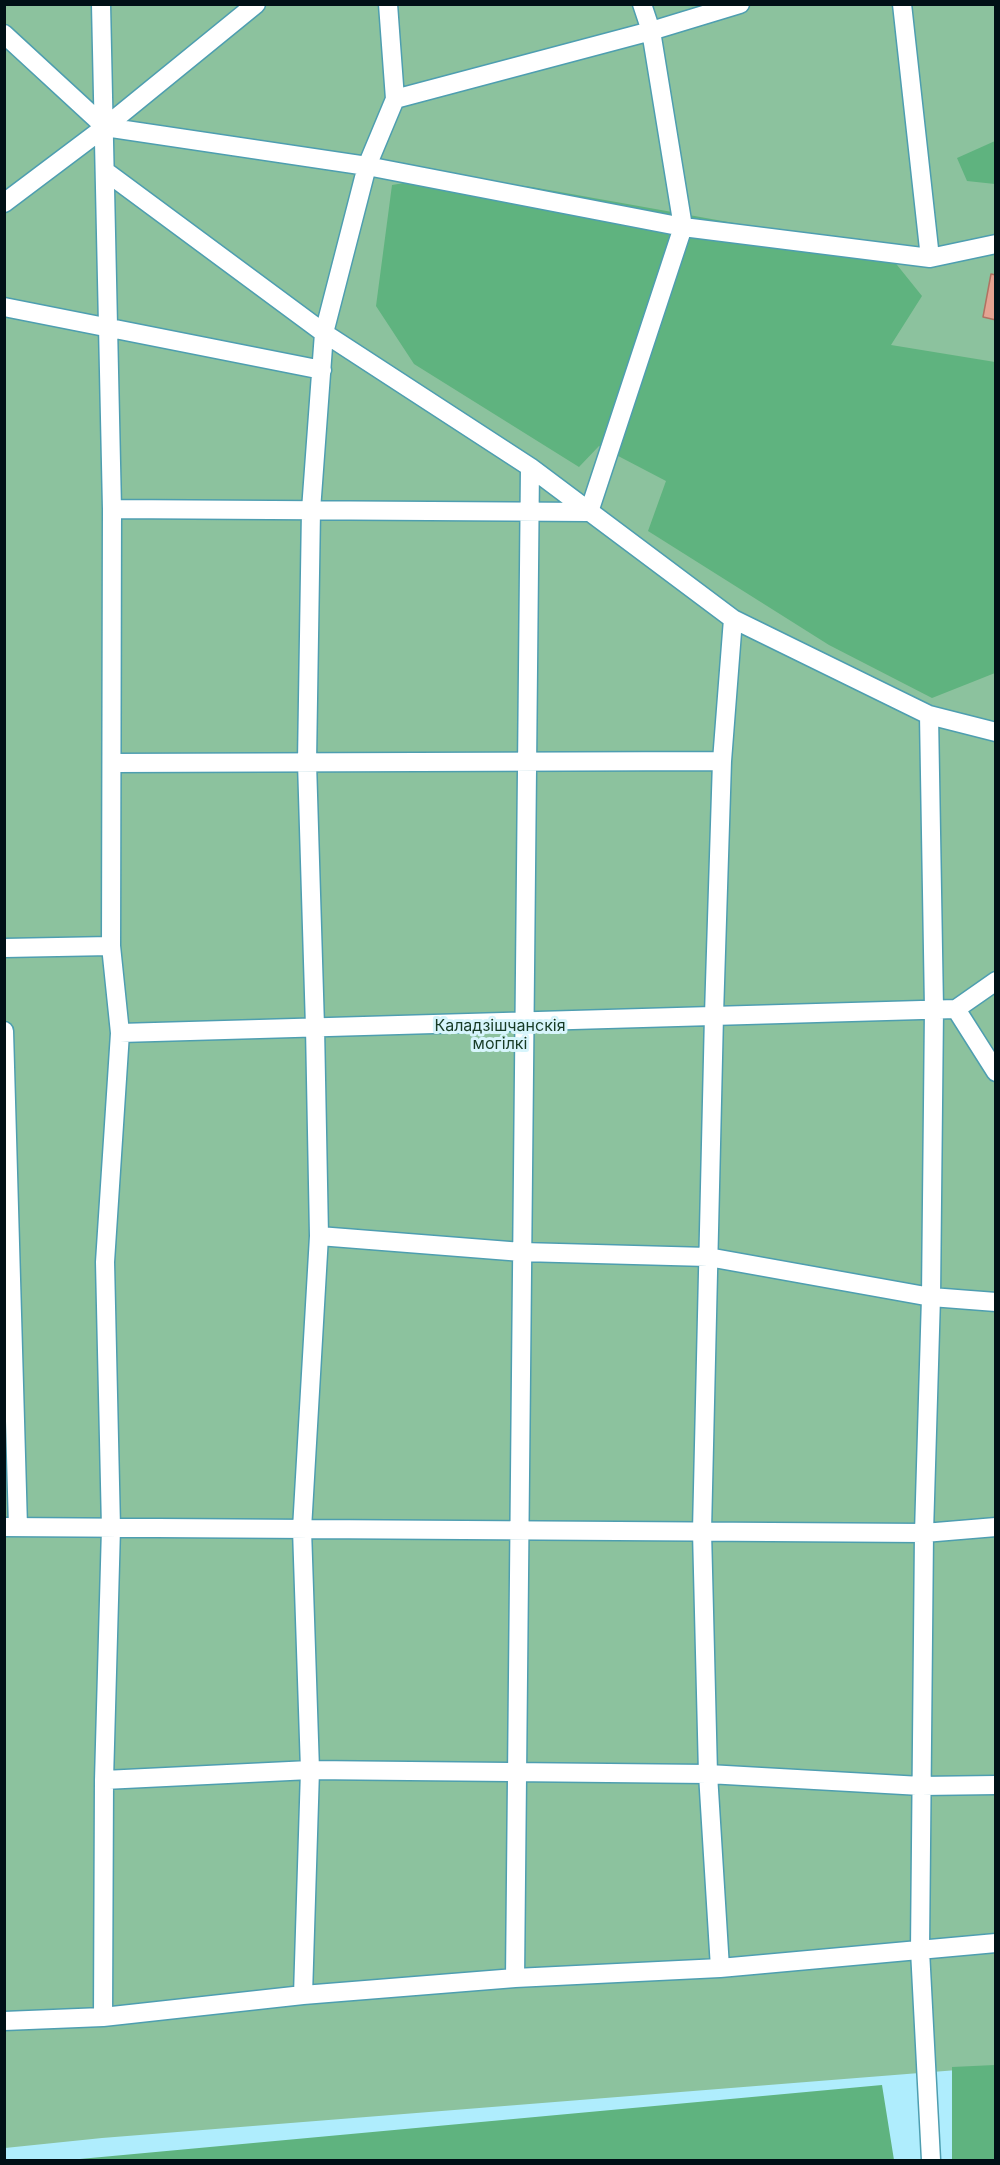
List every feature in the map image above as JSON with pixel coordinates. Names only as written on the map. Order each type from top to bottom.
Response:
[{"type":"lane","points":[[100,4],[105,127],[112,509],[111,946],[120,1033],[105,1262],[111,1528],[104,1780],[103,2017]]},
{"type":"lane","points":[[4,203],[105,127],[256,4]]},
{"type":"lane","points":[[303,1995],[310,1770],[302,1529],[319,1236],[307,762],[311,510],[324,333],[367,166],[395,99],[388,4]]},
{"type":"lane","points":[[589,512],[683,227],[651,31],[642,4]]},
{"type":"lane","points":[[395,99],[651,31],[740,4]]},
{"type":"lane","points":[[902,4],[930,258]]},
{"type":"lane","points":[[4,34],[105,127],[367,166],[683,227],[930,258],[996,244]]},
{"type":"lane","points":[[105,171],[324,333],[530,467],[733,619],[929,715],[996,732]]},
{"type":"lane","points":[[4,307],[322,370]]},
{"type":"lane","points":[[515,1978],[530,467]]},
{"type":"lane","points":[[112,509],[589,512]]},
{"type":"lane","points":[[720,1968],[708,1774],[702,1531],[722,761],[733,619]]},
{"type":"lane","points":[[929,715],[934,1009],[931,1297],[924,1533],[920,1950],[931,2160]]},
{"type":"lane","points":[[112,763],[722,761]]},
{"type":"lane","points":[[4,948],[111,946]]},
{"type":"lane","points":[[120,1033],[956,1010],[996,981]]},
{"type":"lane","points":[[956,1010],[996,1072]]},
{"type":"lane","points":[[4,1031],[11,1527],[924,1533],[996,1527]]},
{"type":"lane","points":[[319,1236],[522,1252],[708,1257],[931,1297],[996,1302]]},
{"type":"lane","points":[[104,1780],[310,1770],[708,1774],[921,1786],[996,1785]]},
{"type":"lane","points":[[4,2021],[103,2017],[303,1995],[515,1978],[720,1968],[996,1943]]},
{"type":"green space","name":"Каладзішчанскія могілкі","points":[[5,5],[995,5],[995,2067],[102,2138],[5,2148]]},
{"type":"green space","points":[[995,141],[995,184],[967,181],[957,158]]},
{"type":"green space","points":[[446,176],[532,187],[885,250],[922,296],[891,345],[995,362],[995,673],[932,698],[829,645],[648,531],[666,481],[599,446],[579,467],[414,364],[376,306],[392,185]]},
{"type":"green space","points":[[995,2065],[995,2160],[952,2160],[952,2067]]},
{"type":"green space","points":[[882,2085],[894,2160],[69,2160]]},
{"type":"building","points":[[991,274],[996,275],[996,320],[983,317]]}]
